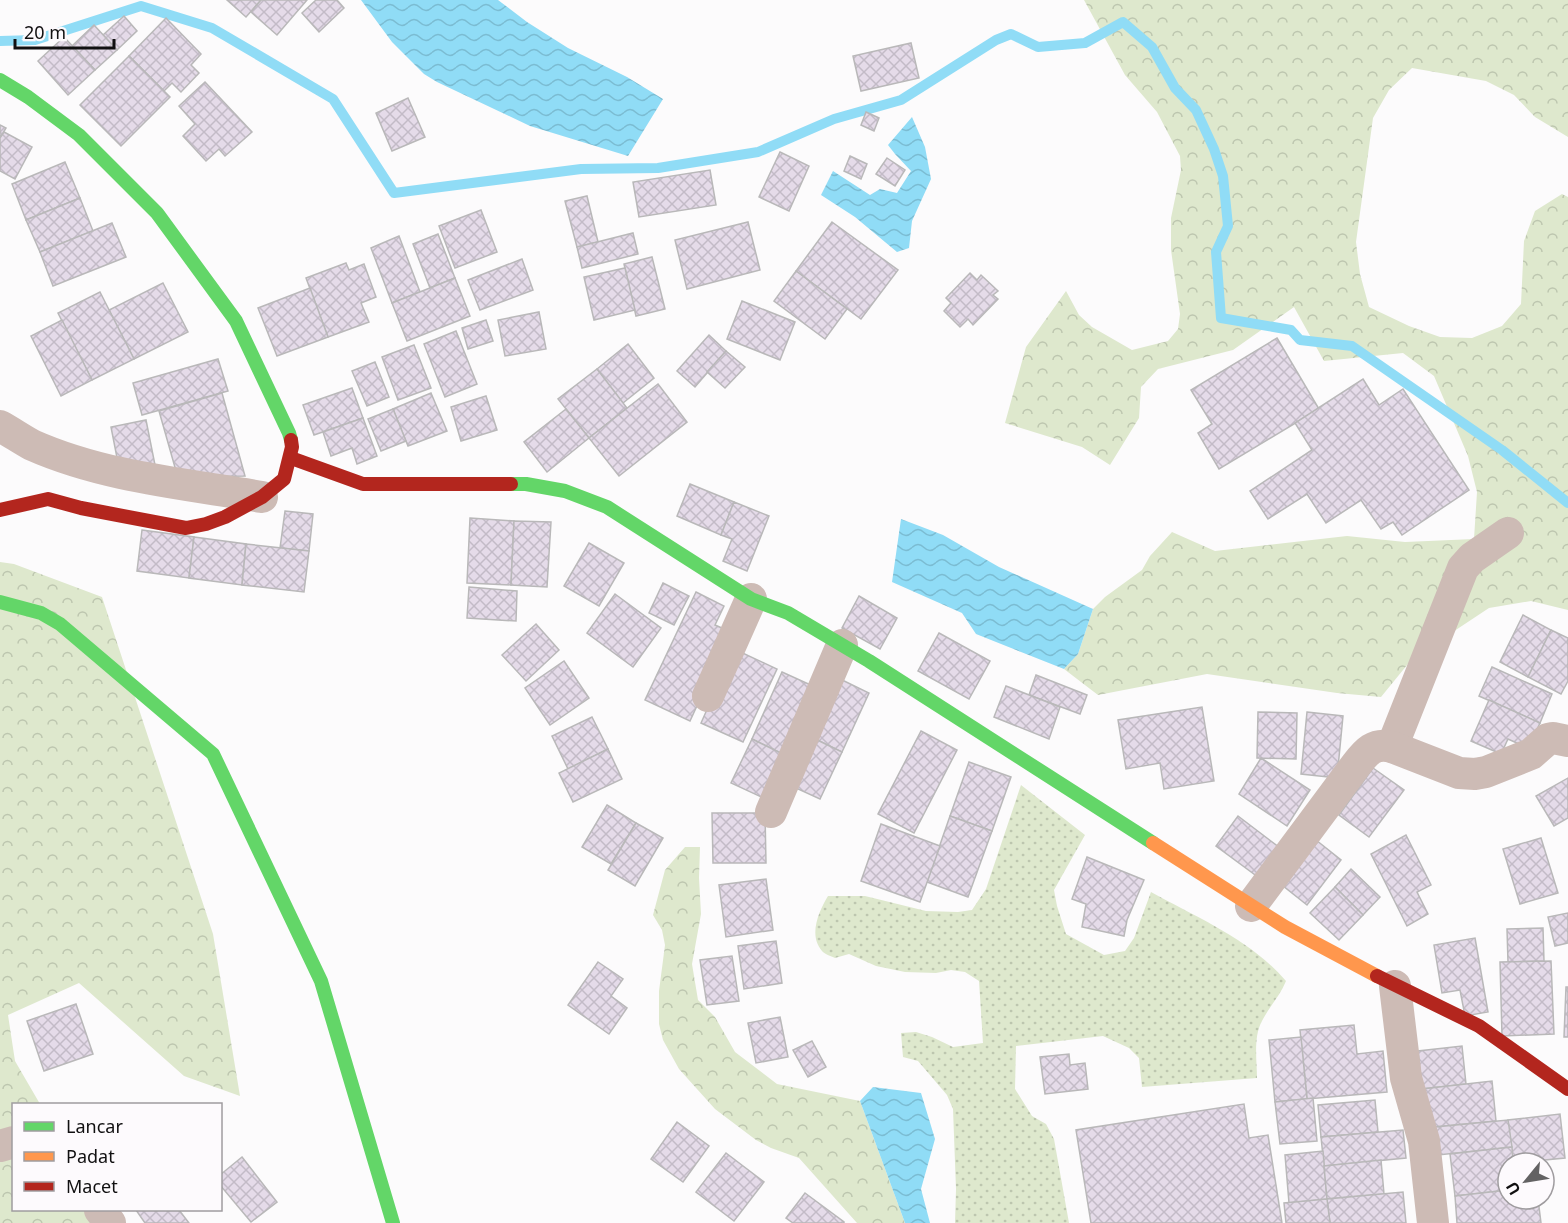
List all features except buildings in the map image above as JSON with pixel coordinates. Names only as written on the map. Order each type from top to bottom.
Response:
[{"type":"street","points":[[0,80],[28,97],[79,135],[157,213],[236,321],[289,434],[292,447],[284,479],[262,497],[225,517],[186,528],[81,508],[48,498],[0,492]]},
{"type":"street","points":[[0,426],[31,444],[70,459],[112,471],[262,497]]},
{"type":"street","points":[[291,458],[363,484],[526,484],[565,491],[608,507],[752,599],[788,614],[842,645],[1251,906],[1395,986],[1479,1026],[1568,1089]]},
{"type":"street","points":[[0,510],[48,498]]},
{"type":"street","points":[[1392,747],[1463,568],[1472,558],[1508,533]]},
{"type":"street","points":[[708,696],[752,599]]},
{"type":"street","points":[[0,602],[41,613],[60,624],[213,754],[321,981],[393,1223]]},
{"type":"street","points":[[771,812],[842,645]]},
{"type":"street","points":[[1251,906],[1362,757],[1375,746],[1382,744],[1460,773],[1475,774],[1486,772],[1531,754],[1548,739],[1568,741]]},
{"type":"street","points":[[1395,986],[1406,1078],[1424,1141],[1433,1223]]},
{"type":"green space","points":[[1084,0],[1568,0],[1568,137],[1535,117],[1514,95],[1486,81],[1412,68],[1389,90],[1373,118],[1356,242],[1360,274],[1369,307],[1409,326],[1440,337],[1472,338],[1502,326],[1521,304],[1524,241],[1535,211],[1562,194],[1568,197],[1568,610],[1531,601],[1489,608],[1412,659],[1381,697],[1337,693],[1207,674],[1098,695],[1064,669],[1078,654],[1093,609],[1105,597],[1142,570],[1150,556],[1172,532],[1215,551],[1347,536],[1405,542],[1474,539],[1477,492],[1468,456],[1434,376],[1403,353],[1324,361],[1294,307],[1233,350],[1158,369],[1141,387],[1139,418],[1110,465],[1082,447],[1005,423],[1026,347],[1066,291],[1079,315],[1092,327],[1132,350],[1168,341],[1178,329],[1180,314],[1171,250],[1171,218],[1181,170],[1180,156],[1157,112],[1125,75]]},
{"type":"green space","points":[[0,562],[14,564],[102,597],[213,934],[240,1096],[184,1076],[79,983],[8,1015],[15,1061],[39,1103],[12,1103],[12,1211],[100,1211],[107,1223],[0,1223]]},
{"type":"green space","points":[[1021,785],[1085,835],[1054,890],[1066,934],[1104,955],[1125,951],[1134,938],[1151,892],[1257,953],[1286,981],[1259,1027],[1256,1049],[1257,1078],[1142,1087],[1139,1058],[1129,1048],[1103,1036],[1016,1046],[1015,1089],[1032,1116],[1046,1124],[1054,1139],[1069,1223],[955,1223],[953,1109],[947,1095],[918,1061],[903,1057],[901,1033],[916,1032],[953,1047],[983,1043],[979,981],[965,972],[951,970],[936,973],[905,972],[876,966],[849,954],[835,958],[823,952],[818,945],[816,923],[828,896],[865,896],[926,911],[972,910],[986,889]]},
{"type":"green space","points":[[685,847],[700,847],[701,914],[692,964],[698,1000],[715,1017],[735,1052],[777,1084],[860,1101],[905,1223],[857,1223],[799,1158],[756,1140],[715,1109],[679,1069],[663,1040],[659,1024],[659,991],[665,945],[662,930],[653,915],[665,870]]},
{"type":"water","points":[[361,0],[498,0],[568,48],[627,77],[663,99],[628,156],[530,126],[424,74],[392,42]]},
{"type":"water","points":[[912,117],[925,147],[931,179],[912,221],[909,248],[897,252],[855,217],[821,195],[833,171],[870,195],[880,189],[897,193],[911,171],[888,145]]},
{"type":"water","points":[[901,519],[943,535],[999,567],[1093,609],[1078,654],[1064,669],[976,634],[962,613],[892,582]]},
{"type":"water","points":[[873,1087],[921,1093],[935,1139],[921,1189],[930,1223],[905,1223],[860,1101]]},
{"type":"waterway","points":[[0,41],[35,40],[141,6],[212,28],[333,99],[394,193],[581,169],[658,168],[758,152],[834,119],[901,100],[996,40],[1011,34],[1038,47],[1085,43],[1123,22],[1152,47],[1175,88],[1196,110],[1214,149],[1223,176],[1228,226],[1216,252],[1221,318],[1291,330],[1300,340],[1352,346],[1502,450],[1568,503]]},
{"type":"traffic: fast","points":[[0,80],[28,97],[79,135],[157,213],[236,321],[291,440]]},
{"type":"traffic: fast","points":[[511,484],[526,484],[565,491],[607,507],[751,599],[788,613],[869,661],[1153,843]]},
{"type":"traffic: fast","points":[[0,602],[41,613],[60,624],[213,754],[321,981],[393,1223]]},
{"type":"traffic: slow","points":[[1153,843],[1285,927],[1377,976]]},
{"type":"traffic: jam","points":[[0,510],[48,499],[81,508],[186,528],[206,524],[225,517],[262,497],[284,479],[292,447],[291,440]]},
{"type":"traffic: jam","points":[[291,458],[363,484],[511,484]]},
{"type":"traffic: jam","points":[[1377,976],[1479,1026],[1568,1089]]}]
